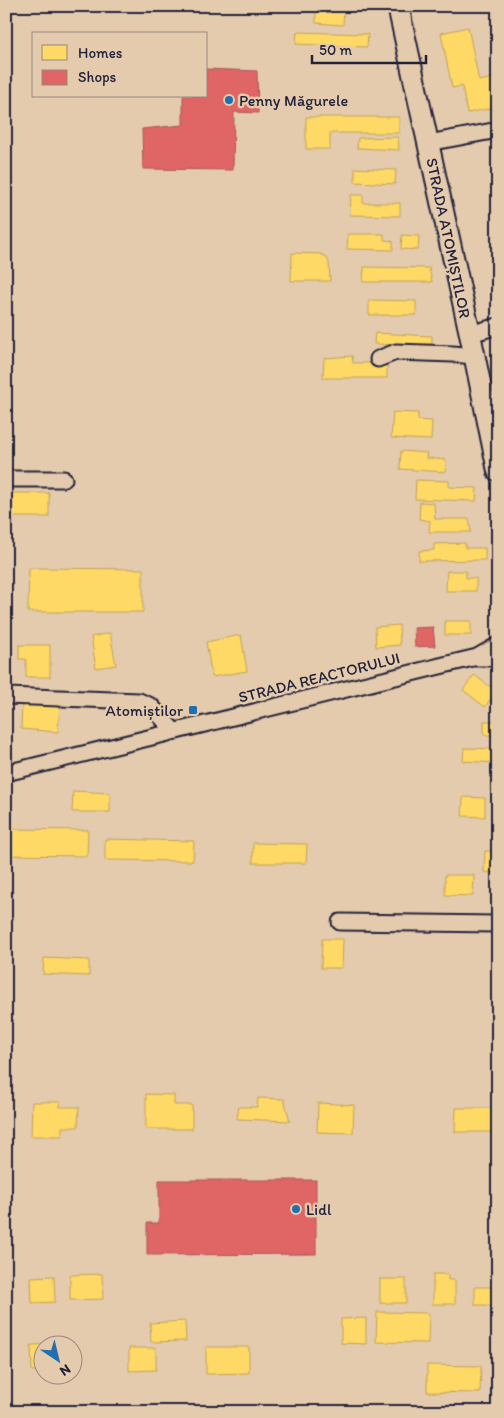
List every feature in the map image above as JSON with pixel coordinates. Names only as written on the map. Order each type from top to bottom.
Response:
[{"type":"main road","name":"STRADA ATOMIȘTILOR","points":[[398,6],[498,471]]},
{"type":"street","points":[[428,143],[498,130]]},
{"type":"street","points":[[470,334],[498,326]]},
{"type":"street","points":[[378,359],[396,352],[474,356]]},
{"type":"street","points":[[6,479],[64,479]]},
{"type":"street","name":"STRADA REACTORULUI","points":[[473,658],[498,645]]},
{"type":"street","name":"STRADA REACTORULUI","points":[[6,773],[473,658],[498,658]]},
{"type":"street","points":[[6,696],[139,701],[151,706],[174,731]]},
{"type":"street","points":[[340,922],[498,924]]},
{"type":"building: Homes","points":[[286,6],[344,6],[343,25],[316,23],[316,12],[285,10]]},
{"type":"building: Homes","points":[[492,6],[498,6],[498,30]]},
{"type":"building: Homes","points":[[468,27],[479,81],[498,77],[498,107],[467,113],[462,86],[452,88],[441,33]]},
{"type":"building: Homes","points":[[297,32],[368,34],[367,47],[296,44]]},
{"type":"building: Homes","points":[[306,117],[399,117],[399,133],[330,133],[330,149],[306,149]]},
{"type":"building: Homes","points":[[398,137],[399,150],[357,148],[358,138]]},
{"type":"building: Homes","points":[[355,168],[396,170],[395,184],[355,182]]},
{"type":"building: Homes","points":[[351,195],[363,195],[363,203],[400,203],[400,216],[350,215]]},
{"type":"building: Homes","points":[[348,234],[384,234],[384,240],[393,241],[393,250],[347,249]]},
{"type":"building: Homes","points":[[402,235],[419,236],[418,250],[401,249]]},
{"type":"building: Homes","points":[[292,253],[321,254],[327,258],[330,281],[291,281]]},
{"type":"building: Homes","points":[[364,267],[429,268],[432,282],[363,282]]},
{"type":"building: Homes","points":[[369,300],[416,301],[416,315],[369,315]]},
{"type":"building: Homes","points":[[375,333],[432,336],[432,346],[374,344]]},
{"type":"building: Homes","points":[[352,356],[353,363],[387,363],[387,378],[323,378],[324,358]]},
{"type":"building: Homes","points":[[393,412],[418,413],[418,420],[432,421],[431,440],[391,438]]},
{"type":"building: Homes","points":[[401,451],[427,453],[426,458],[446,460],[445,472],[400,469]]},
{"type":"building: Homes","points":[[416,480],[449,481],[449,487],[477,488],[476,501],[415,499]]},
{"type":"building: Homes","points":[[6,493],[49,493],[49,517],[6,517]]},
{"type":"building: Homes","points":[[420,502],[434,503],[435,519],[469,519],[471,532],[429,532],[430,521],[419,519]]},
{"type":"building: Homes","points":[[465,543],[465,548],[485,548],[485,560],[419,561],[419,551],[434,550],[434,544]]},
{"type":"building: Homes","points":[[29,568],[143,569],[143,612],[28,612]]},
{"type":"building: Homes","points":[[447,571],[466,571],[466,578],[476,578],[476,591],[446,591]]},
{"type":"building: Homes","points":[[445,621],[471,621],[471,635],[445,635]]},
{"type":"building: Homes","points":[[399,625],[400,645],[376,647],[375,627]]},
{"type":"building: Homes","points":[[110,633],[116,665],[96,668],[91,637]]},
{"type":"building: Homes","points":[[241,635],[247,671],[212,677],[206,642]]},
{"type":"building: Homes","points":[[19,645],[50,645],[50,677],[26,677],[26,659],[19,659]]},
{"type":"building: Homes","points":[[474,675],[496,691],[485,707],[463,690]]},
{"type":"building: Homes","points":[[22,703],[60,706],[58,732],[21,729]]},
{"type":"building: Homes","points":[[484,721],[498,721],[498,735],[484,735]]},
{"type":"building: Homes","points":[[464,748],[498,749],[498,763],[463,761]]},
{"type":"building: Homes","points":[[491,776],[498,776],[498,790],[490,790]]},
{"type":"building: Homes","points":[[73,791],[110,793],[110,812],[72,812]]},
{"type":"building: Homes","points":[[463,797],[485,798],[485,817],[462,816]]},
{"type":"building: Homes","points":[[6,829],[88,830],[87,856],[6,855]]},
{"type":"building: Homes","points":[[105,839],[194,841],[193,861],[105,860]]},
{"type":"building: Homes","points":[[253,843],[307,844],[306,863],[253,863]]},
{"type":"building: Homes","points":[[485,851],[498,851],[498,873],[484,872]]},
{"type":"building: Homes","points":[[445,875],[474,875],[473,896],[445,895]]},
{"type":"building: Homes","points":[[322,939],[343,939],[342,968],[321,968]]},
{"type":"building: Homes","points":[[44,958],[89,960],[89,976],[43,974]]},
{"type":"building: Homes","points":[[146,1094],[174,1095],[174,1105],[192,1105],[192,1129],[146,1129]]},
{"type":"building: Homes","points":[[258,1098],[284,1099],[290,1121],[237,1119],[239,1107],[257,1107]]},
{"type":"building: Homes","points":[[32,1102],[60,1102],[60,1107],[79,1107],[78,1127],[62,1127],[62,1136],[31,1136]]},
{"type":"building: Homes","points":[[318,1103],[354,1105],[353,1133],[317,1132]]},
{"type":"building: Homes","points":[[456,1108],[492,1108],[492,1132],[455,1132]]},
{"type":"building: Homes","points":[[102,1274],[103,1299],[70,1300],[70,1275]]},
{"type":"building: Homes","points":[[433,1274],[448,1274],[448,1280],[455,1280],[455,1304],[433,1304]]},
{"type":"building: Homes","points":[[54,1276],[55,1302],[32,1303],[31,1277]]},
{"type":"building: Homes","points":[[380,1279],[406,1279],[406,1303],[380,1303]]},
{"type":"building: Homes","points":[[475,1287],[496,1287],[496,1305],[475,1305]]},
{"type":"building: Homes","points":[[377,1312],[429,1313],[428,1343],[376,1342]]},
{"type":"building: Homes","points":[[366,1318],[366,1344],[341,1343],[341,1319]]},
{"type":"building: Homes","points":[[185,1321],[186,1341],[151,1342],[150,1323]]},
{"type":"building: Homes","points":[[206,1347],[249,1347],[249,1373],[206,1374]]},
{"type":"building: Homes","points":[[129,1348],[156,1348],[156,1370],[129,1371]]},
{"type":"building: Homes","points":[[427,1365],[481,1366],[480,1393],[427,1392]]},
{"type":"building: Shops","points":[[208,69],[257,71],[258,113],[234,112],[233,170],[143,169],[142,129],[183,125],[183,98],[208,98]]},
{"type":"building: Shops","points":[[433,627],[435,646],[415,647],[414,628]]},
{"type":"building: Shops","points":[[493,804],[498,805],[498,820],[493,819]]},
{"type":"building: Shops","points":[[159,1180],[316,1180],[316,1254],[147,1255],[147,1223],[159,1223]]},
{"type":"place","name":"Penny Măgurele","points":[[229,100]]},
{"type":"place","name":"Atomiștilor","points":[[193,710]]},
{"type":"place","name":"Lidl","points":[[296,1209]]}]
